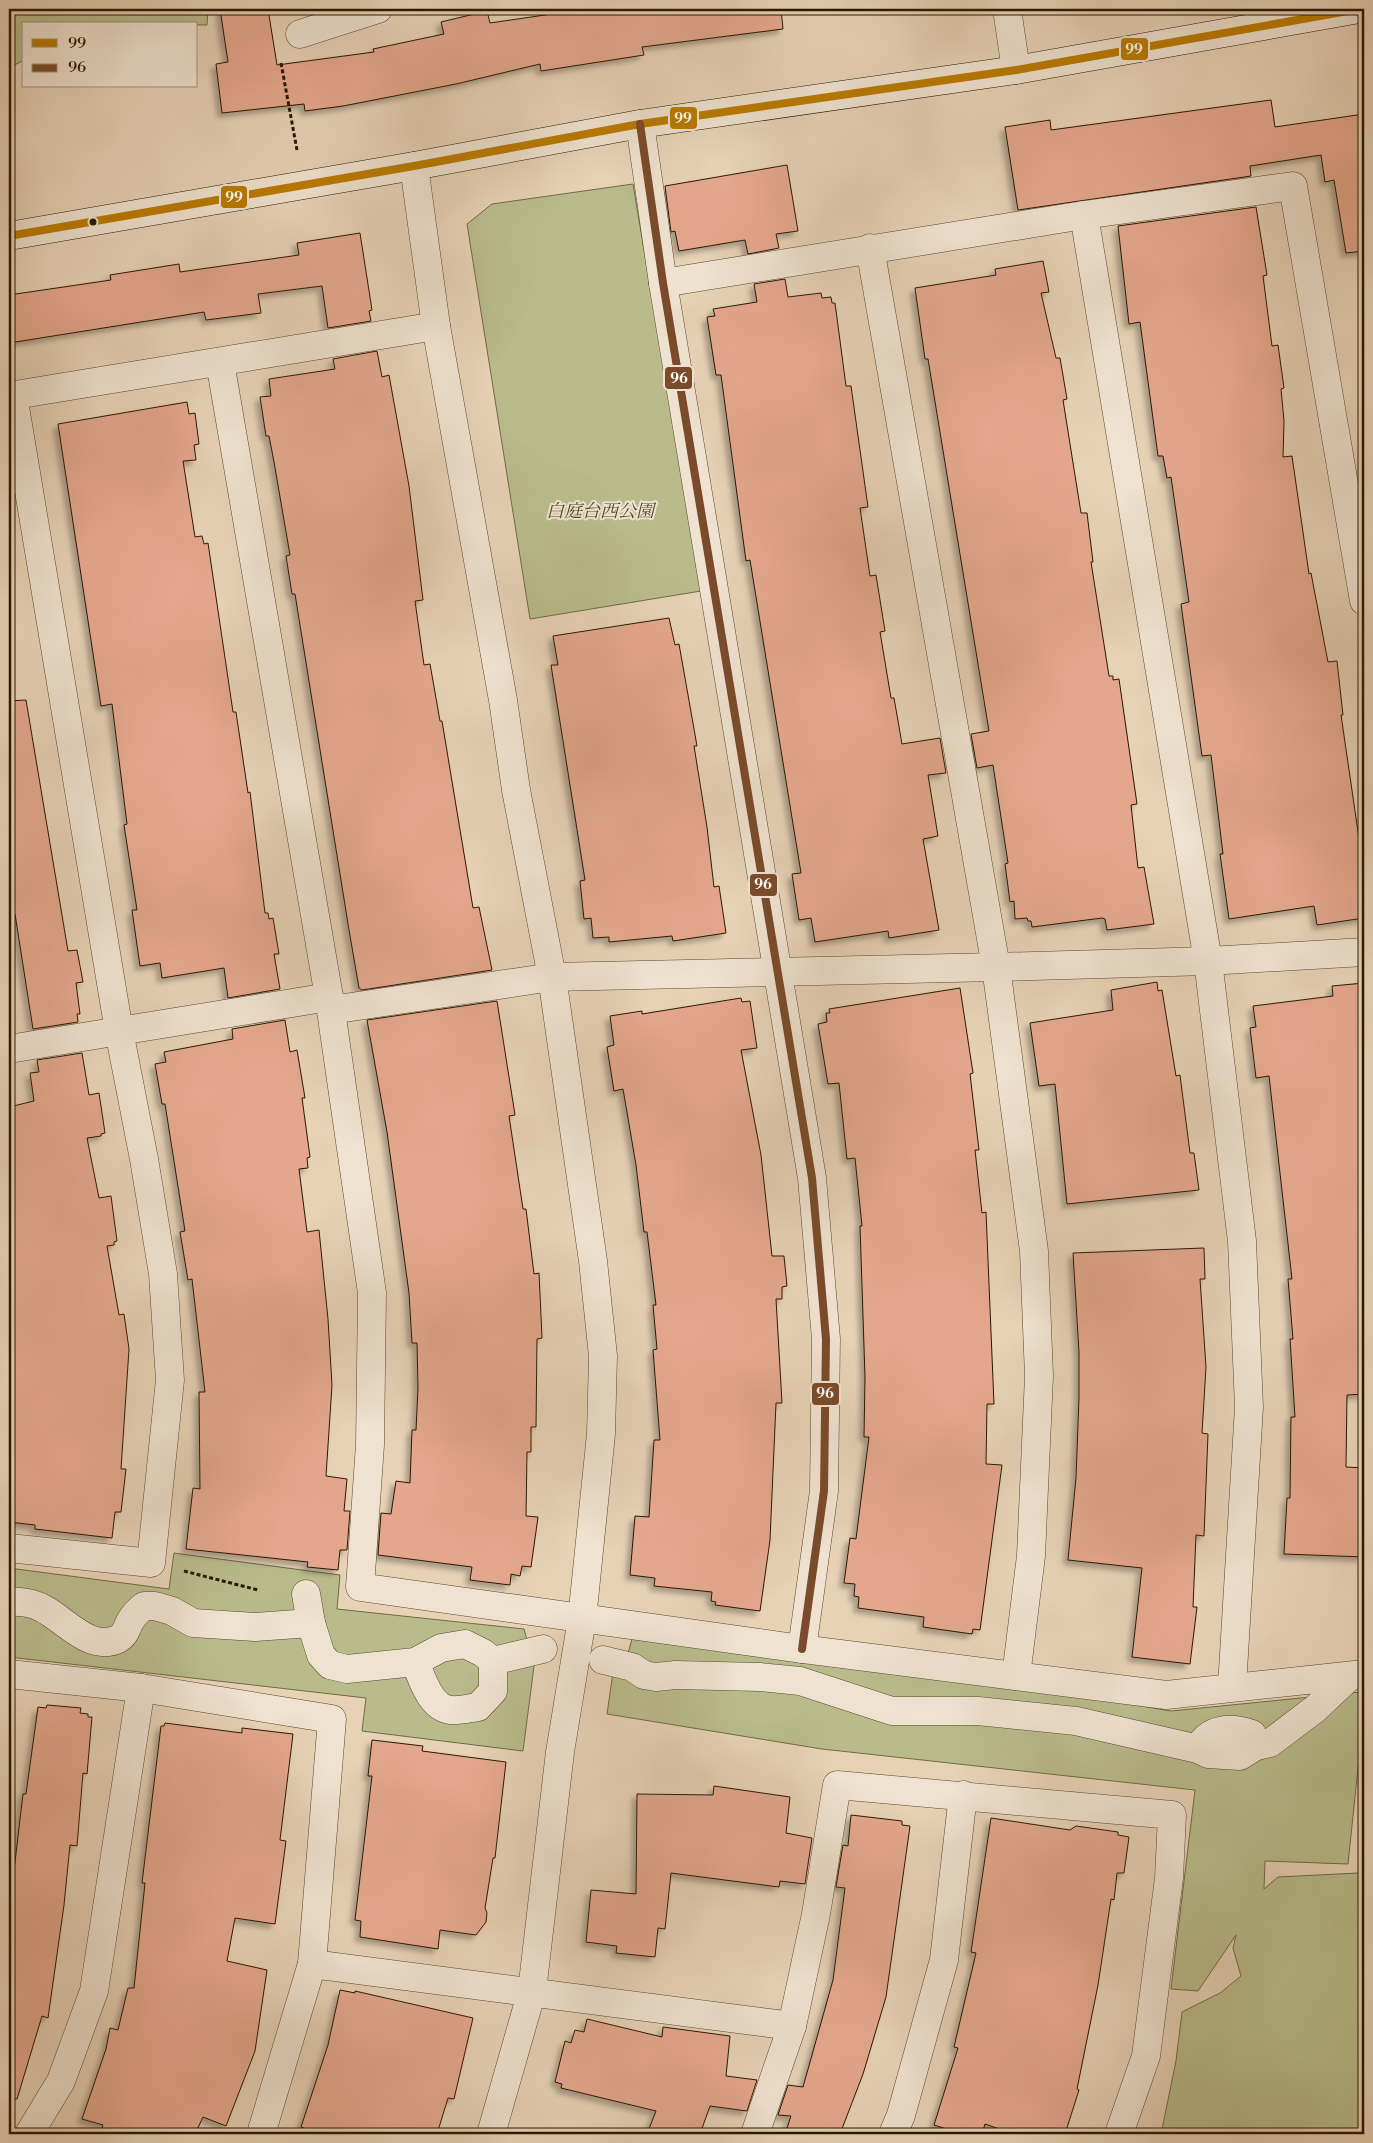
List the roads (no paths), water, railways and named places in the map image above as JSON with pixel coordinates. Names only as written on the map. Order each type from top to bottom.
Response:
[{"type":"street","points":[[300,34],[378,9]]},
{"type":"street","points":[[1007,9],[1016,70]]},
{"type":"street","points":[[9,236],[414,166],[640,124],[1016,70],[1359,9]]},
{"type":"street","points":[[640,124],[664,283],[780,974],[812,1178],[826,1339],[824,1491],[802,1649]]},
{"type":"street","points":[[414,166],[436,326],[503,700],[516,790],[552,977],[593,1261],[603,1356],[601,1434],[582,1618],[560,1752],[532,1991],[491,2134]]},
{"type":"street","points":[[664,283],[870,248],[1084,215],[1293,186],[1364,601]]},
{"type":"street","points":[[1084,215],[1208,961],[1242,1241],[1248,1407],[1232,1686]]},
{"type":"street","points":[[870,248],[996,967],[1034,1252],[1039,1376],[1031,1556],[1016,1676]]},
{"type":"street","points":[[9,1548],[151,1563],[170,1380],[163,1274],[144,1160],[119,1031],[11,395],[436,326]]},
{"type":"street","points":[[220,362],[330,1003],[372,1293],[370,1445],[360,1587],[802,1649],[1166,1695],[1232,1686],[1357,1675]]},
{"type":"street","points":[[9,1049],[119,1031],[330,1003],[552,977],[780,974],[1208,961],[1364,952]]},
{"type":"street","points":[[306,1594],[310,1623],[321,1655],[330,1665],[347,1669],[415,1662],[441,1648],[465,1644],[493,1661],[543,1649]]},
{"type":"street","points":[[9,1602],[33,1604],[59,1618],[88,1639],[104,1641],[118,1639],[124,1634],[131,1619],[144,1606],[155,1606],[172,1611],[193,1624],[255,1627],[310,1623]]},
{"type":"street","points":[[603,1660],[632,1666],[644,1675],[656,1677],[676,1675],[760,1677],[800,1682],[892,1711],[978,1711],[1076,1721],[1198,1749],[1208,1754],[1240,1756],[1256,1746],[1270,1743],[1357,1675]]},
{"type":"street","points":[[415,1662],[430,1694],[439,1706],[451,1710],[478,1707],[493,1691],[493,1661]]},
{"type":"street","points":[[9,1674],[141,1688],[332,1719],[312,1964],[261,2134]]},
{"type":"street","points":[[29,2134],[61,2081],[94,1990],[141,1688]]},
{"type":"street","points":[[755,2134],[792,2026],[816,1914],[837,1784],[963,1794],[1172,1815],[1168,1878],[1146,2056],[1119,2134]]},
{"type":"street","points":[[893,2134],[901,2115],[944,1960],[963,1794]]},
{"type":"street","points":[[312,1964],[792,2026]]},
{"type":"park label","name":"白庭台西公園","points":[[600,511]]}]
